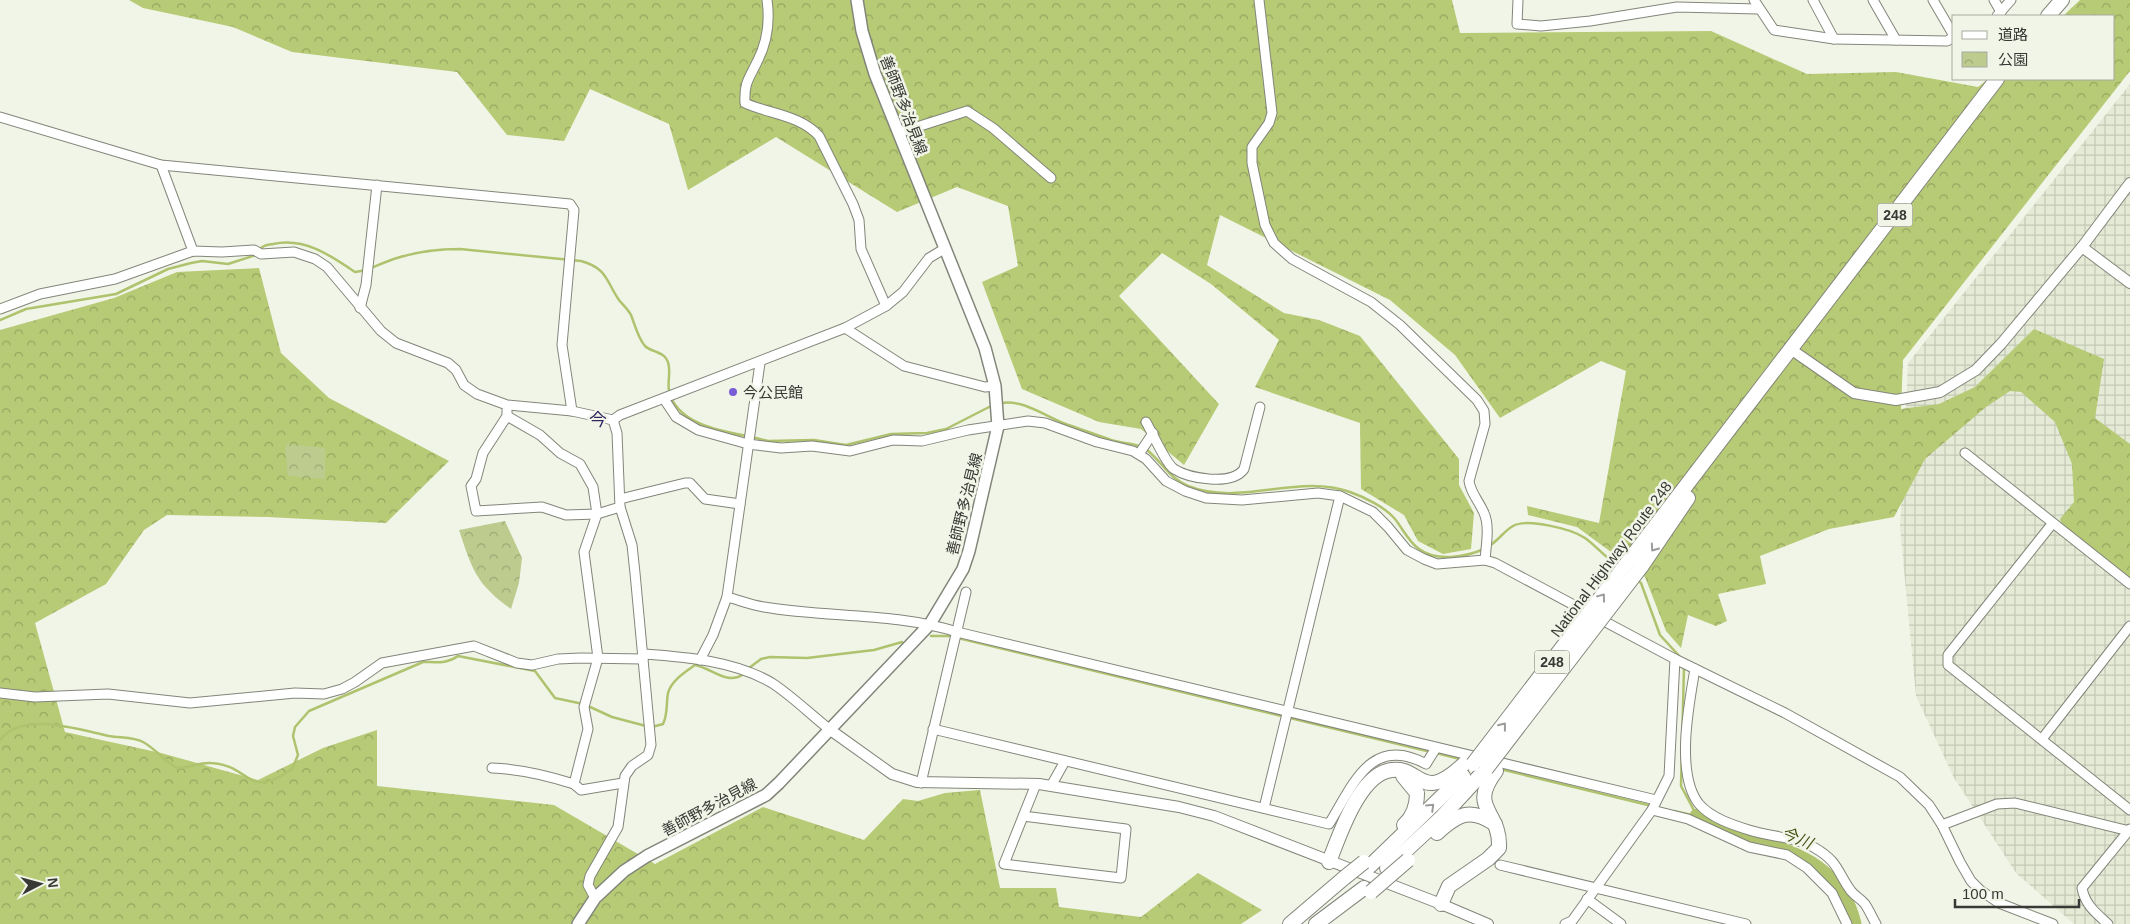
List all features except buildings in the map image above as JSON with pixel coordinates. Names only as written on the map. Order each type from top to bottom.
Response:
[{"type":"highway","points":[[2049,15],[2062,0]]},
{"type":"highway","name":"National Highway Route 248","points":[[1368,890],[1387,868],[1441,818],[1480,767],[1486,747],[1635,563],[1792,350],[1996,80]]},
{"type":"highway","name":"National Highway Route 248","points":[[1296,924],[1480,767],[1528,729],[1635,563]]},
{"type":"highway","points":[[1329,862],[1342,829],[1360,795],[1373,779],[1388,771],[1397,771],[1408,773],[1425,783],[1435,783],[1480,767],[1483,800],[1495,824],[1499,839],[1498,848],[1488,859],[1449,886],[1442,904]]},
{"type":"highway","points":[[1367,864],[1410,820],[1417,803],[1417,793],[1412,785],[1397,771]]},
{"type":"highway","points":[[1316,924],[1352,897],[1368,890],[1408,860],[1447,824],[1466,813],[1476,814],[1495,824]]},
{"type":"highway","points":[[1290,924],[1348,880]]},
{"type":"main road","name":"善師野多治見線","points":[[578,924],[595,898],[624,871],[647,856],[766,794],[780,784],[829,729],[930,624],[955,585],[970,551],[998,426],[997,398],[985,348],[874,74],[862,31],[857,0]]},
{"type":"street","points":[[767,0],[769,20],[765,42],[745,85],[745,103],[813,129],[818,136],[853,204],[859,220],[861,249],[886,306]]},
{"type":"street","points":[[1259,0],[1272,113],[1269,123],[1252,147],[1252,163],[1268,234],[1278,249],[1292,259],[1371,302],[1419,344],[1481,406],[1485,424],[1469,481],[1470,489],[1484,514],[1487,526],[1485,557]]},
{"type":"street","points":[[1518,0],[1517,24],[1541,26],[1642,14],[1677,7],[1758,9]]},
{"type":"street","points":[[1754,0],[1758,9],[1774,30],[1834,39],[1948,41],[1952,38]]},
{"type":"street","points":[[1813,0],[1834,39]]},
{"type":"street","points":[[1873,0],[1896,40]]},
{"type":"street","points":[[1933,0],[1952,33]]},
{"type":"street","points":[[1994,0],[1999,14],[2011,0]]},
{"type":"street","points":[[898,133],[967,111],[993,128],[1045,170],[1051,178]]},
{"type":"street","points":[[0,117],[161,165],[570,204],[574,210],[562,345],[572,411]]},
{"type":"street","points":[[161,165],[193,251]]},
{"type":"street","points":[[1792,350],[1854,393],[1896,400],[1940,392],[1976,370],[2001,344],[2082,247],[2130,183]]},
{"type":"street","points":[[360,308],[368,269],[377,185]]},
{"type":"street","points":[[2082,247],[2130,283]]},
{"type":"street","points":[[613,420],[620,414],[760,363],[845,328],[886,306],[912,282],[929,258],[944,249]]},
{"type":"street","points":[[0,309],[40,294],[115,279],[193,251],[294,252],[316,259],[338,278],[368,319],[396,343],[448,363],[456,370],[464,385],[470,389],[507,406],[572,411],[613,420]]},
{"type":"street","points":[[845,328],[904,366],[985,387],[997,398]]},
{"type":"street","points":[[700,660],[713,635],[727,597],[760,363]]},
{"type":"street","points":[[664,399],[676,417],[698,430],[748,443],[781,448],[812,446],[850,451],[893,440],[922,441],[968,430],[1028,421],[1045,423],[1139,453],[1164,479],[1185,491],[1206,498],[1224,500],[1318,493],[1340,496],[1373,512],[1408,550],[1424,559],[1437,564],[1452,564],[1485,557],[1675,659],[1786,713],[1900,777],[1929,805],[1942,825],[1971,881],[1980,890],[1999,903],[2052,924]]},
{"type":"street","points":[[507,406],[508,416],[483,453],[476,479],[471,486],[476,511],[542,508],[566,515],[597,514],[620,503],[685,482],[690,483],[705,499],[740,504]]},
{"type":"street","points":[[1146,422],[1173,469],[1191,475],[1220,480],[1240,474],[1244,469],[1260,408]]},
{"type":"street","points":[[508,416],[540,435],[560,453],[580,464],[593,487],[597,514],[584,552],[598,658],[584,707],[588,729],[574,784]]},
{"type":"street","points":[[595,898],[588,885],[590,876],[618,827],[625,776],[632,766],[648,755],[651,745],[646,713],[644,657],[632,545],[620,503],[617,433],[613,420]]},
{"type":"street","points":[[1139,453],[1144,442],[1152,434]]},
{"type":"street","points":[[1965,453],[2052,524],[2130,584]]},
{"type":"street","points":[[1164,479],[1173,469]]},
{"type":"street","points":[[1264,808],[1289,712],[1340,496]]},
{"type":"street","points":[[2052,524],[1948,655],[1948,665],[2130,810]]},
{"type":"street","points":[[921,783],[966,592]]},
{"type":"street","points":[[727,597],[763,607],[890,617],[930,624],[1656,800]]},
{"type":"street","points":[[2042,739],[2130,626]]},
{"type":"street","points":[[0,693],[35,697],[108,694],[190,703],[216,702],[258,696],[335,692],[355,682],[382,663],[474,646],[517,663],[532,665],[558,659],[644,657],[700,660],[756,676],[773,684],[829,729],[892,774],[921,783],[1036,784],[1180,807],[1214,816],[1329,862],[1442,904],[1488,924]]},
{"type":"street","points":[[1565,924],[1572,922],[1652,810],[1671,770],[1675,659]]},
{"type":"street","points":[[1691,667],[1687,773],[1690,787],[1699,804],[1727,822],[1774,836],[1800,841],[1822,853],[1835,862],[1852,893],[1865,903],[1876,924]]},
{"type":"street","points":[[933,729],[1329,824],[1364,768],[1379,758],[1393,754],[1412,757],[1426,764],[1436,748]]},
{"type":"street","points":[[1050,786],[1065,761]]},
{"type":"street","points":[[492,768],[517,769],[544,774],[574,784],[581,790],[623,783]]},
{"type":"street","points":[[1023,816],[1126,829],[1121,878],[1004,864],[1023,816],[1036,784]]},
{"type":"street","points":[[1942,825],[1997,804],[2015,803],[2129,830],[2082,888],[2084,898],[2091,908],[2108,924]]},
{"type":"street","points":[[1652,810],[1688,819],[1749,847],[1787,855],[1807,868],[1832,893],[1847,924]]},
{"type":"street","points":[[1500,865],[1746,924]]},
{"type":"street","points":[[1588,899],[1621,924]]},
{"type":"shaded area","points":[[2130,84],[2130,924],[2074,924],[2016,873],[1954,778],[1916,696],[1900,528],[1908,363]]},
{"type":"green space","points":[[129,0],[1452,0],[1460,33],[1711,31],[1807,74],[1896,72],[1978,87],[1987,80],[2115,80],[2115,15],[2064,15],[2080,0],[2130,0],[2130,71],[1903,360],[1901,409],[1939,404],[1975,387],[2034,329],[2104,359],[2095,418],[2130,444],[2130,578],[2062,526],[2060,519],[2074,502],[2072,464],[2055,422],[2021,392],[2010,391],[1986,407],[1925,459],[1894,517],[1829,529],[1760,556],[1766,584],[1718,594],[1727,621],[1716,626],[1688,615],[1681,648],[1666,631],[1645,577],[1577,527],[1528,515],[1527,506],[1599,523],[1626,371],[1601,361],[1500,418],[1455,355],[1390,300],[1220,215],[1207,265],[1284,313],[1319,320],[1360,336],[1459,459],[1459,485],[1474,513],[1471,549],[1443,554],[1418,541],[1404,515],[1361,489],[1360,423],[1255,387],[1279,340],[1211,284],[1162,253],[1119,296],[1219,404],[1184,465],[1141,429],[1099,422],[1022,389],[982,282],[1018,266],[1008,206],[957,187],[897,212],[776,137],[688,190],[669,124],[590,89],[564,141],[507,135],[457,72],[292,52],[233,27],[143,8]]},
{"type":"green space","points":[[259,268],[281,353],[329,398],[449,461],[386,523],[267,517],[167,515],[144,530],[106,584],[35,623],[65,732],[161,753],[258,780],[323,748],[377,730],[377,786],[554,805],[655,864],[763,807],[864,840],[903,799],[918,801],[945,793],[980,790],[1000,888],[1056,888],[1059,907],[1141,917],[1198,873],[1262,910],[1241,924],[0,924],[0,330],[114,298],[177,272]]},
{"type":"green space","points":[[287,444],[325,448],[325,479],[288,476],[285,448]]},
{"type":"green space","points":[[505,521],[522,558],[519,583],[511,609],[490,592],[477,575],[459,530]]},
{"type":"waterway","points":[[259,250],[265,246],[284,242],[306,245],[336,259],[355,272],[412,254],[452,249],[581,261],[590,264],[601,271],[619,300],[630,313],[645,346],[665,357],[669,367],[669,390],[673,401],[680,410],[700,424],[747,436]]},
{"type":"waterway","points":[[0,320],[26,309],[116,294],[168,269],[191,263],[202,261],[228,264],[256,255]]},
{"type":"waterway","points":[[1001,403],[1009,402],[1024,405],[1069,425],[1115,441],[1141,447]]},
{"type":"waterway","points":[[752,437],[768,441],[814,440],[846,445],[891,434],[927,433],[946,429],[993,405]]},
{"type":"waterway","points":[[1146,449],[1176,479],[1188,486],[1208,492],[1228,493],[1290,487],[1330,487],[1356,494],[1380,507],[1395,519],[1415,546],[1426,553],[1434,556],[1451,557],[1484,549]]},
{"type":"waterway","points":[[1489,546],[1513,526],[1528,523],[1539,524],[1570,531],[1585,538],[1618,566]]},
{"type":"waterway","points":[[1636,580],[1641,583],[1660,635],[1682,659]]},
{"type":"waterway","points":[[931,636],[952,636]]},
{"type":"waterway","points":[[958,638],[1431,752]]},
{"type":"waterway","points":[[749,668],[761,659],[770,657],[807,658],[874,650],[902,642]]},
{"type":"waterway","points":[[0,740],[10,731],[22,726],[52,724],[139,740],[177,768],[203,763],[224,765],[257,782],[266,782],[292,769],[298,755],[293,736],[295,727],[309,711],[423,662],[446,661],[458,656],[535,671],[555,698],[583,704]]},
{"type":"waterway","points":[[652,727],[663,724],[665,720],[668,693],[672,685],[695,665],[725,677],[736,678],[742,675]]},
{"type":"waterway","points":[[1684,667],[1681,786],[1697,816]]},
{"type":"waterway","points":[[588,706],[612,717],[646,726]]},
{"type":"waterway","points":[[1436,753],[1460,759]]},
{"type":"waterway","points":[[1500,769],[1652,806]]},
{"type":"waterway","points":[[1674,811],[1696,816]]},
{"type":"waterway","name":"今川","points":[[1697,816],[1720,827],[1790,853],[1812,864],[1830,878],[1844,898],[1854,924]]},
{"type":"place","name":"今公民館","points":[[733,392]]},
{"type":"district","name":"今","points":[[598,420]]}]
